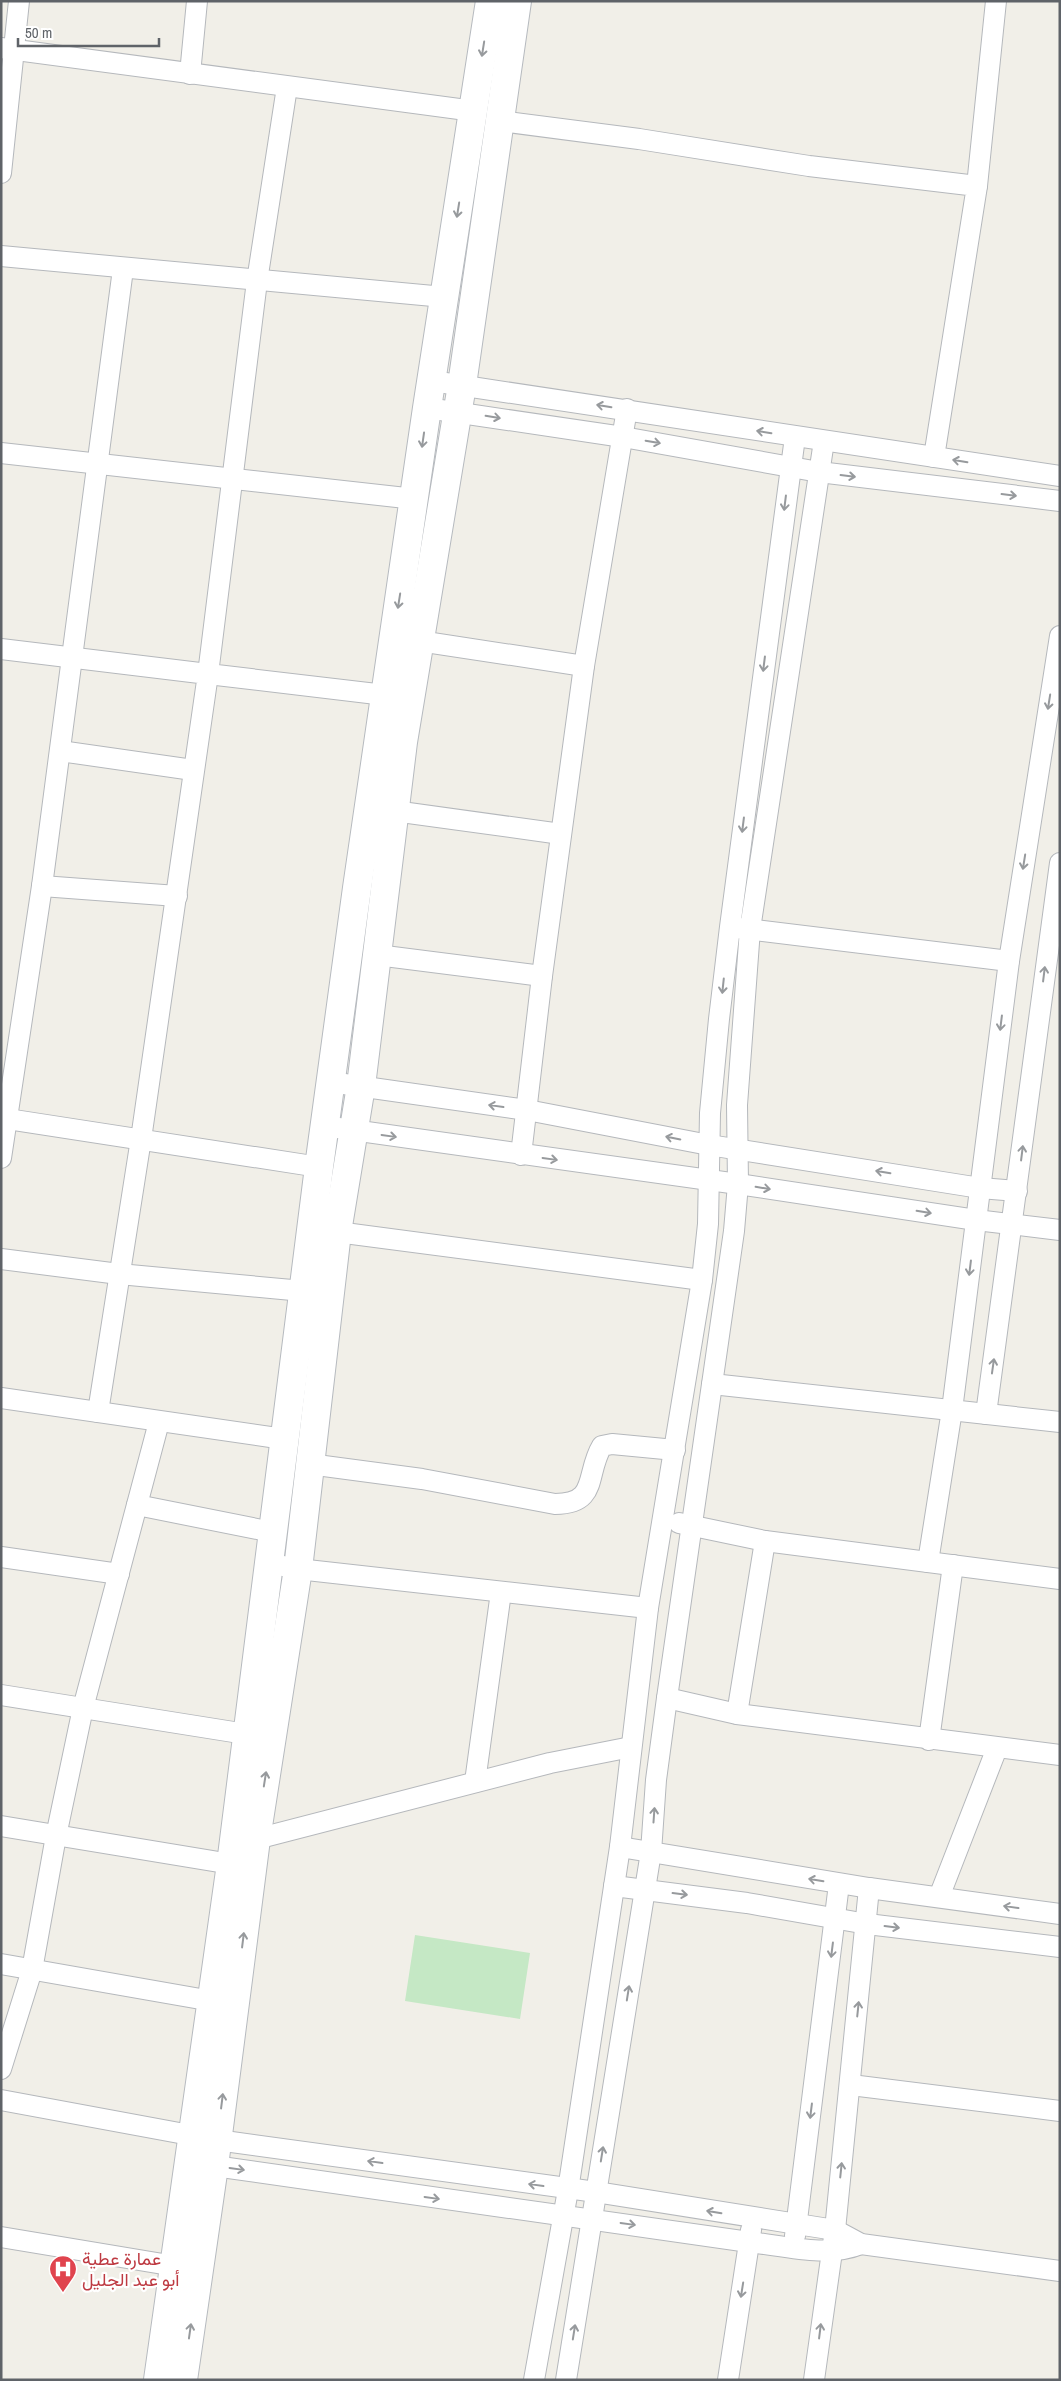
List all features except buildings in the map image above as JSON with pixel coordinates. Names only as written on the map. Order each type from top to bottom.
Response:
[{"type":"main road","points":[[205,2137],[212,2001],[231,1864],[318,1167],[384,694],[490,1]]},
{"type":"main road","points":[[183,2380],[201,2164],[256,1839],[298,1569],[337,1232],[361,1086],[403,742],[462,385],[517,1]]},
{"type":"main road","points":[[158,2380],[175,2266],[201,2164]]},
{"type":"street","points":[[1,173],[8,48],[19,1]]},
{"type":"street","points":[[190,74],[197,1]]},
{"type":"street","points":[[934,457],[977,186],[996,1]]},
{"type":"street","points":[[8,48],[474,111]]},
{"type":"street","points":[[98,1412],[177,896],[234,478],[257,281],[287,86]]},
{"type":"street","points":[[500,121],[639,139],[809,166],[977,186]]},
{"type":"street","points":[[1,256],[444,297]]},
{"type":"street","points":[[1,1158],[4,1119],[42,886],[124,268]]},
{"type":"street","points":[[432,381],[1060,476]]},
{"type":"street","points":[[427,408],[623,437],[818,472],[1060,500]]},
{"type":"street","points":[[520,1155],[584,666],[627,409]]},
{"type":"street","points":[[534,2380],[568,2190],[620,1847],[648,1608],[664,1521],[702,1280],[708,1224],[710,1113],[730,927],[794,437]]},
{"type":"street","points":[[566,2380],[651,1852],[656,1780],[712,1384],[738,1184],[737,1105],[750,930],[824,440]]},
{"type":"street","points":[[1,452],[415,499]]},
{"type":"street","points":[[928,1562],[952,1410],[1009,962],[1060,636]]},
{"type":"street","points":[[393,637],[584,666]]},
{"type":"street","points":[[1,649],[384,694]]},
{"type":"street","points":[[60,751],[193,770]]},
{"type":"street","points":[[394,811],[561,834]]},
{"type":"street","points":[[986,1414],[1013,1225],[1060,864]]},
{"type":"street","points":[[42,886],[177,896]]},
{"type":"street","points":[[730,927],[1009,962]]},
{"type":"street","points":[[377,955],[542,976]]},
{"type":"street","points":[[330,1082],[527,1110],[709,1145],[980,1188],[1017,1191]]},
{"type":"street","points":[[4,1119],[318,1167]]},
{"type":"street","points":[[324,1126],[520,1155],[738,1184],[976,1220],[1060,1230]]},
{"type":"street","points":[[337,1232],[702,1280]]},
{"type":"street","points":[[1,1259],[119,1274],[303,1291]]},
{"type":"street","points":[[712,1384],[1060,1422]]},
{"type":"street","points":[[1,1398],[284,1439]]},
{"type":"street","points":[[1,2069],[32,1970],[56,1836],[83,1708],[159,1422]]},
{"type":"street","points":[[309,1464],[422,1479],[555,1504],[568,1504],[576,1502],[586,1490],[597,1454],[602,1446],[612,1444],[675,1450]]},
{"type":"street","points":[[137,1504],[272,1532]]},
{"type":"street","points":[[664,1521],[764,1541],[1060,1579]]},
{"type":"street","points":[[737,1714],[764,1541]]},
{"type":"street","points":[[1,1557],[119,1574]]},
{"type":"street","points":[[268,1563],[298,1569],[648,1608]]},
{"type":"street","points":[[929,1740],[953,1565]]},
{"type":"street","points":[[475,1782],[501,1592]]},
{"type":"street","points":[[1,1694],[246,1734]]},
{"type":"street","points":[[667,1698],[737,1714],[1060,1756]]},
{"type":"street","points":[[256,1839],[550,1763],[631,1747]]},
{"type":"street","points":[[939,1897],[997,1748]]},
{"type":"street","points":[[1,1826],[231,1864]]},
{"type":"street","points":[[620,1847],[839,1884],[1060,1914]]},
{"type":"street","points":[[793,2247],[839,1884]]},
{"type":"street","points":[[614,1886],[747,1903],[867,1924],[1060,1947]]},
{"type":"street","points":[[814,2380],[835,2230],[851,2085],[869,1888]]},
{"type":"street","points":[[1,1964],[212,2001]]},
{"type":"street","points":[[851,2085],[1060,2111]]},
{"type":"street","points":[[1,2100],[205,2137],[568,2190],[596,2192],[835,2230],[861,2244],[1060,2271]]},
{"type":"street","points":[[201,2164],[750,2242],[832,2251],[861,2244]]},
{"type":"street","points":[[728,2380],[753,2218]]},
{"type":"street","points":[[1,2237],[175,2266]]},
{"type":"green space","points":[[415,1935],[530,1953],[520,2019],[405,2001]]},
{"type":"place","name":"عمارة عطية أبو عبد الجليل","points":[[63,2293]]}]
